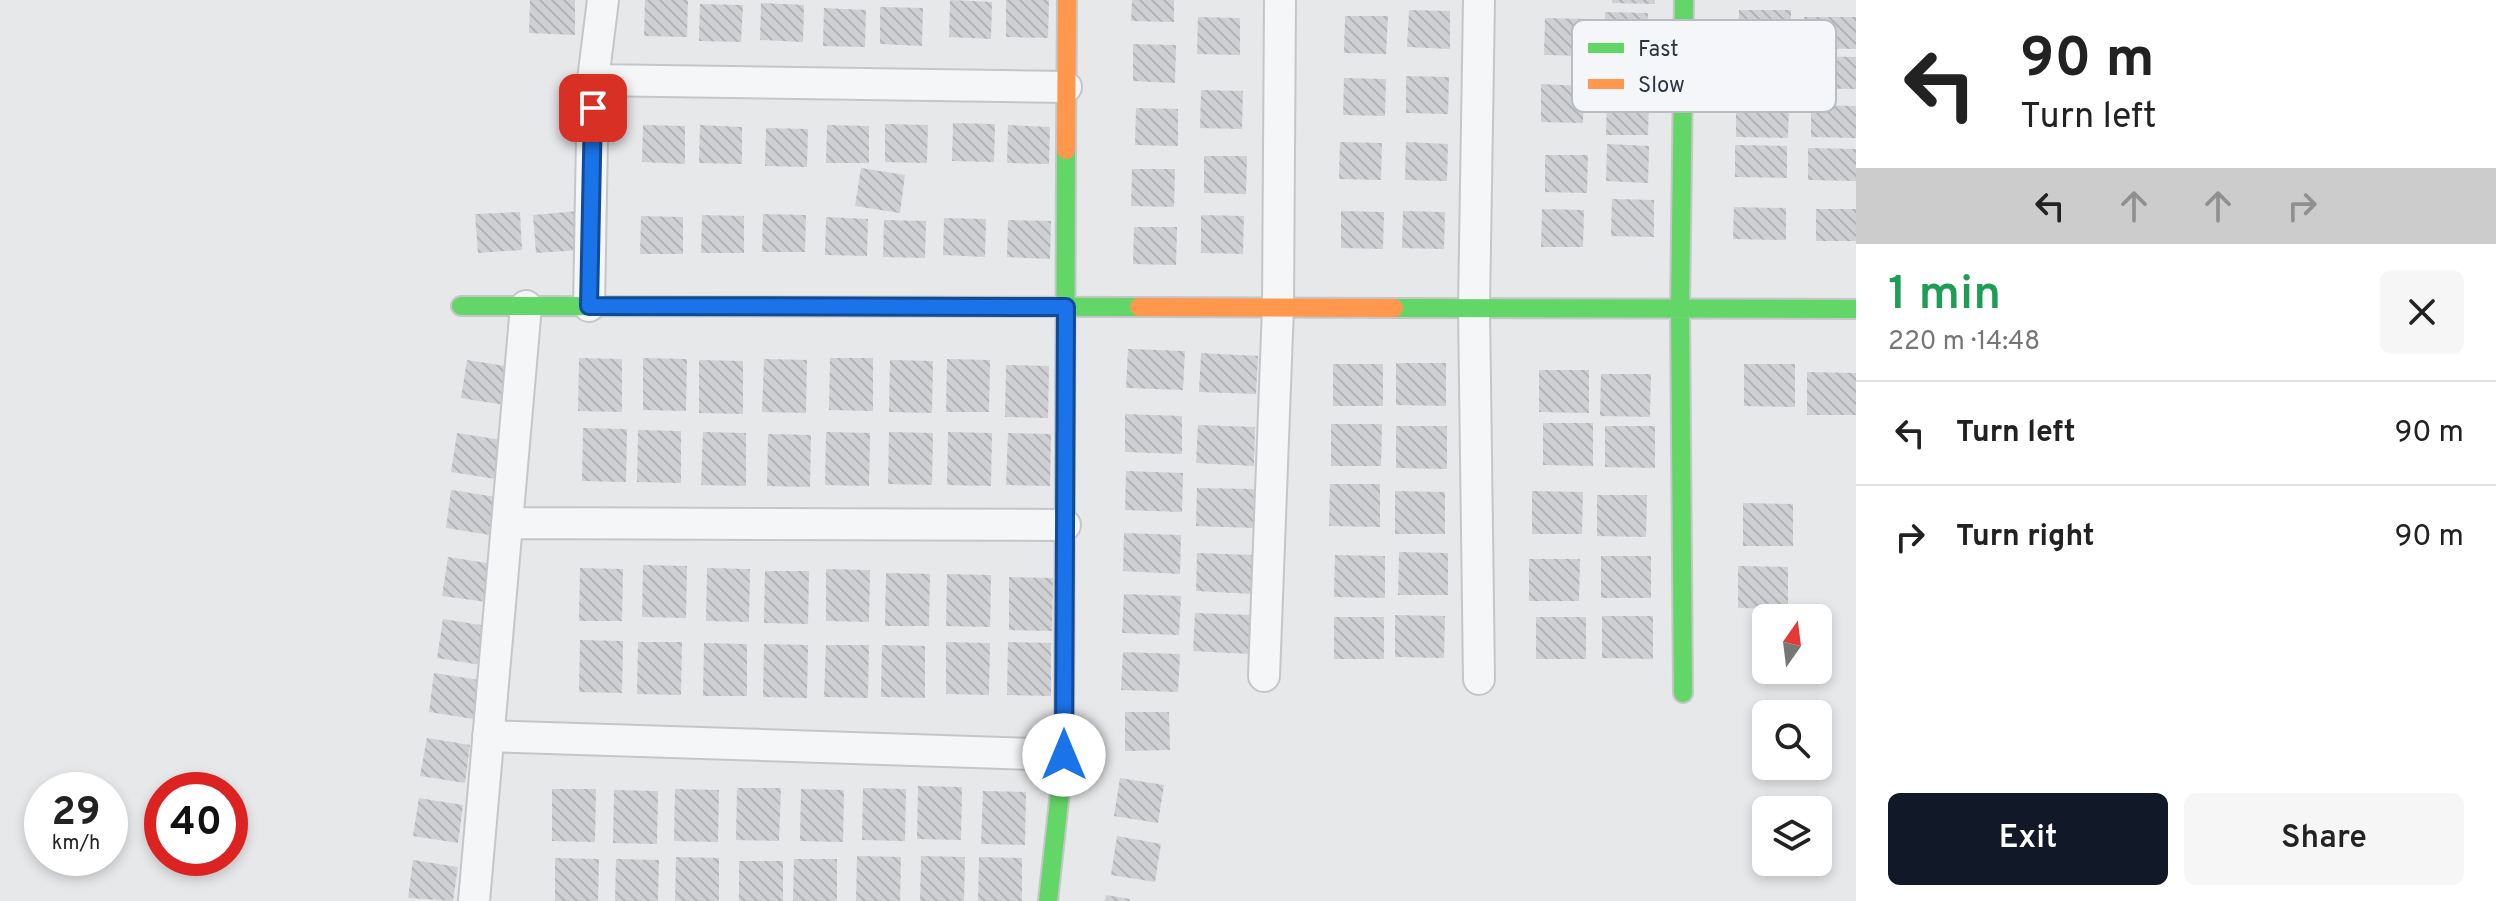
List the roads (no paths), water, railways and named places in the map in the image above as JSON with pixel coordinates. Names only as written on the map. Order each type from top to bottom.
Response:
[{"type":"street","points":[[589,306],[593,80],[603,0]]},
{"type":"street","points":[[1048,901],[1064,755],[1067,0]]},
{"type":"street","points":[[1264,676],[1278,307],[1280,0]]},
{"type":"street","points":[[1479,0],[1474,308],[1479,679]]},
{"type":"street","points":[[1684,0],[1684,20]]},
{"type":"street","points":[[593,80],[1066,87]]},
{"type":"street","points":[[1683,112],[1680,309],[1683,693]]},
{"type":"street","points":[[461,306],[1856,309]]},
{"type":"street","points":[[474,901],[526,306]]},
{"type":"street","points":[[507,523],[1065,525]]},
{"type":"street","points":[[488,736],[1064,755]]}]
